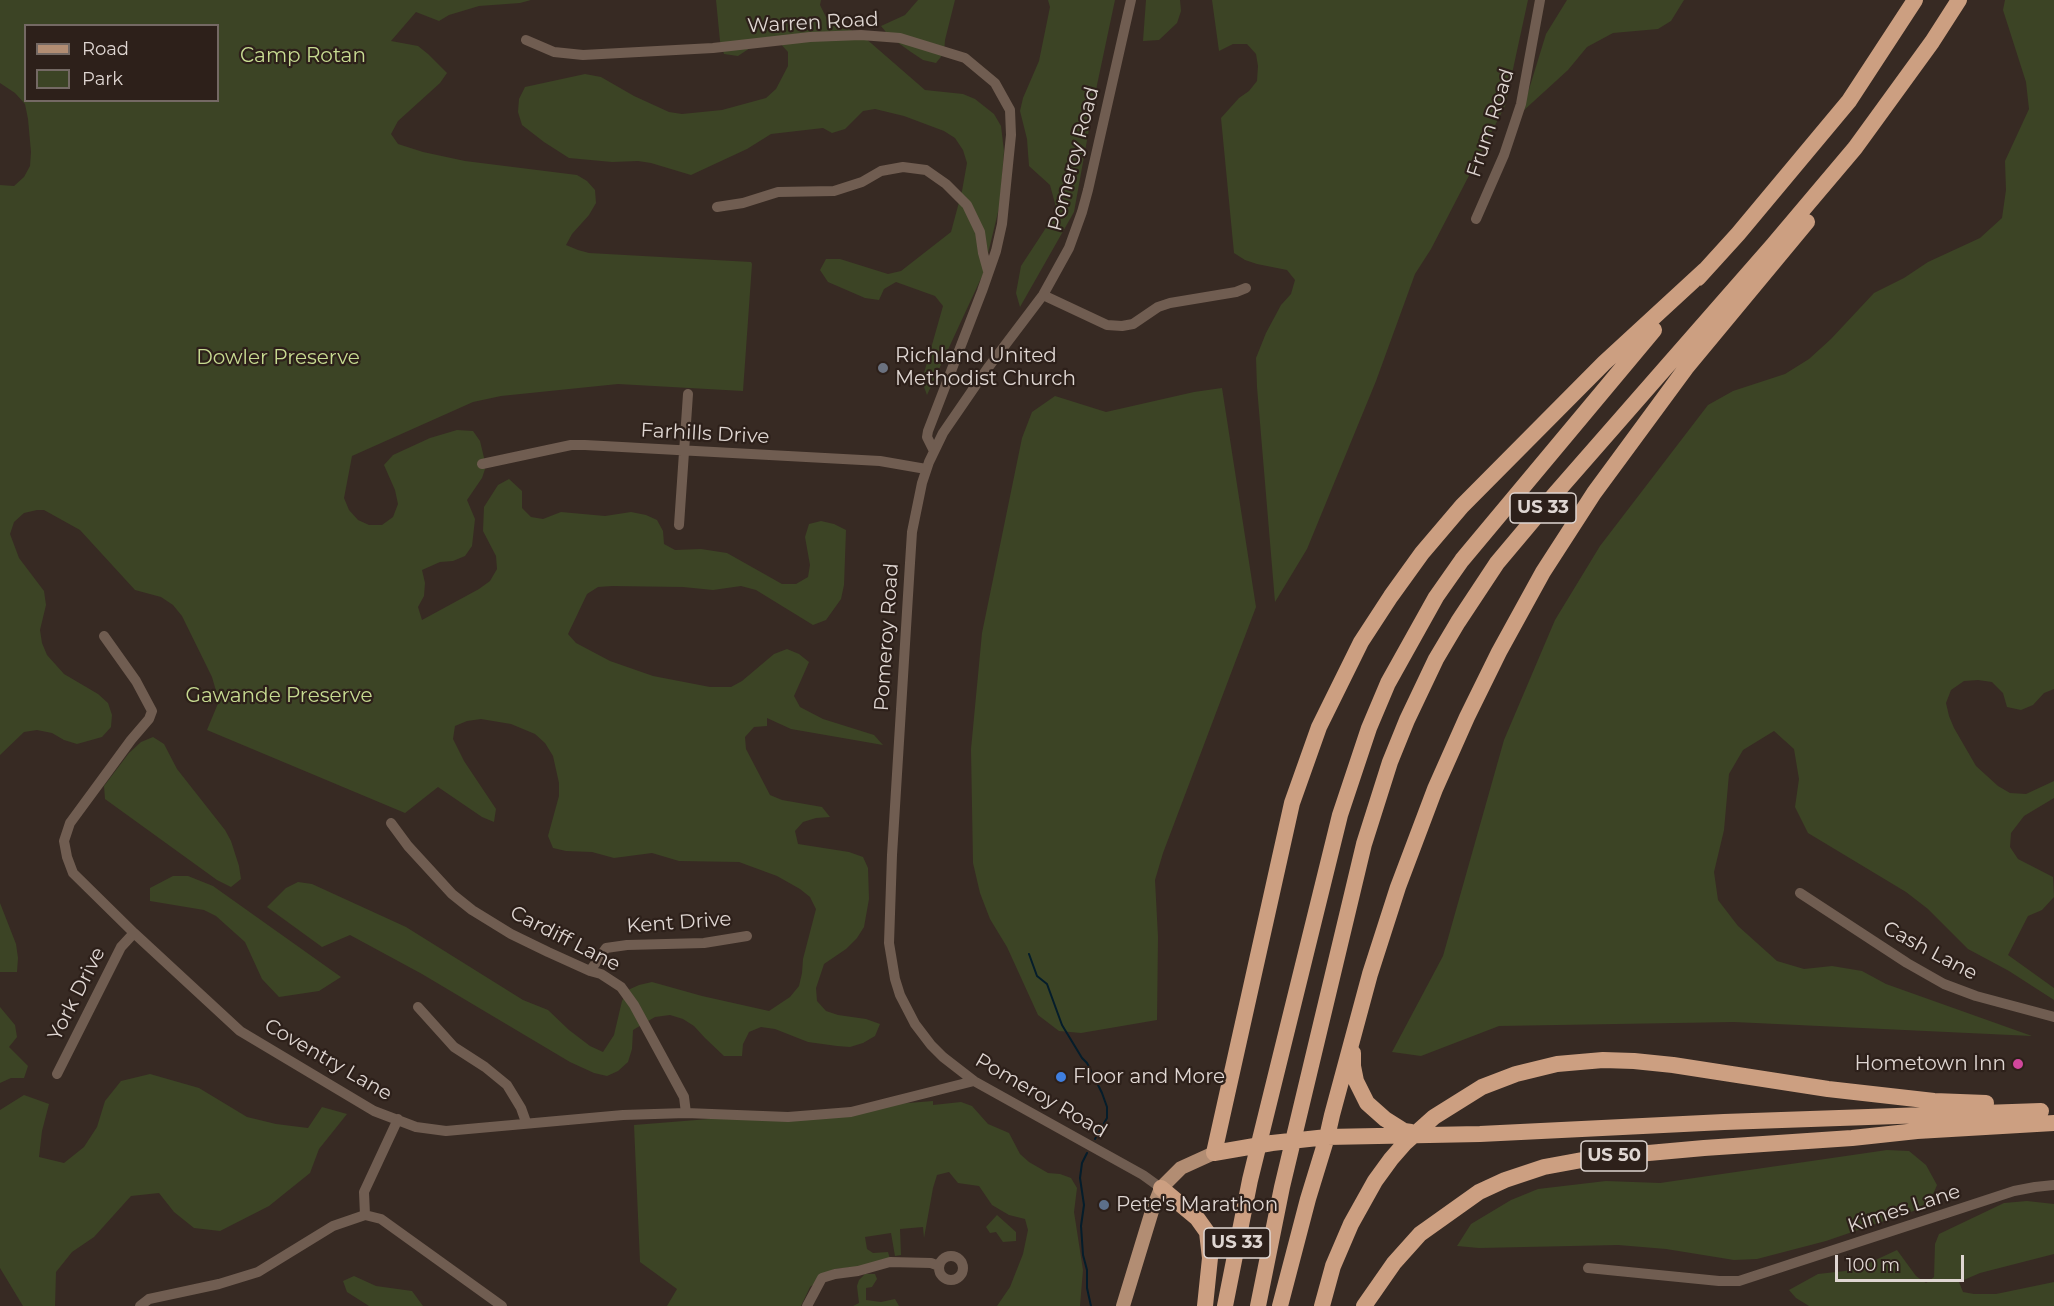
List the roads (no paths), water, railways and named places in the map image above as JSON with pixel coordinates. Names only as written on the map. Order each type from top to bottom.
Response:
[{"type":"highway","name":"US 33","points":[[1225,1306],[1250,1180],[1340,815],[1369,728],[1388,683],[1436,597],[1462,560],[1594,399],[1746,225],[1849,100],[1915,0]]},
{"type":"highway","name":"US 33","points":[[1258,1306],[1282,1186],[1364,844],[1379,793],[1420,692],[1458,622],[1497,563],[1855,148],[1932,42],[1959,0]]},
{"type":"highway","points":[[1280,1306],[1370,974],[1398,887],[1434,789],[1499,652],[1543,572],[1594,493],[1686,368],[1880,130],[1906,93],[1932,42]]},
{"type":"highway","points":[[1705,270],[1604,363],[1462,506],[1415,562],[1361,642],[1319,727],[1292,803],[1214,1153],[1327,1137],[1631,1128],[1724,1122],[2048,1111]]},
{"type":"highway","points":[[1354,1036],[1353,1066],[1361,1094],[1367,1103],[1384,1119],[1404,1131],[1423,1135]]},
{"type":"highway","points":[[1322,1306],[1333,1266],[1346,1234],[1375,1181],[1391,1159],[1434,1117],[1482,1087],[1516,1074],[1557,1064],[1603,1060],[1673,1065],[1828,1089],[1934,1101],[1992,1103],[2048,1111]]},
{"type":"highway","name":"US 50","points":[[1364,1306],[1394,1263],[1420,1234],[1479,1192],[1505,1180],[1544,1167],[1593,1158],[1917,1131],[2054,1123]]},
{"type":"highway","points":[[1631,1128],[1725,1133],[1869,1128],[1917,1131]]},
{"type":"highway","points":[[1161,1188],[1197,1218],[1207,1232],[1210,1258],[1204,1306]]},
{"type":"main road","points":[[1123,1306],[1161,1188],[1181,1168],[1214,1153]]},
{"type":"street","name":"Pomeroy Road","points":[[1131,0],[1083,212],[1069,248],[1043,296],[958,410],[926,469],[912,532],[892,855],[889,943],[897,987],[915,1024],[943,1057],[974,1081],[1143,1174],[1161,1188]]},
{"type":"street","name":"Frum Road","points":[[1476,219],[1503,155],[1521,104],[1540,0]]},
{"type":"street","name":"Warren Road","points":[[526,40],[554,52],[594,55],[713,48],[810,37],[861,34],[900,38],[965,58],[995,83],[1010,110],[1011,135],[1002,224],[988,271],[928,431],[927,437],[934,451]]},
{"type":"street","points":[[717,207],[742,203],[778,192],[834,191],[862,182],[880,171],[903,167],[926,170],[946,184],[967,205],[980,232],[988,271]]},
{"type":"street","points":[[1043,296],[1107,325],[1122,326],[1132,324],[1158,307],[1170,303],[1236,292],[1246,288]]},
{"type":"street","points":[[679,525],[688,394]]},
{"type":"street","name":"Farhills Drive","points":[[482,464],[571,445],[880,461],[926,469]]},
{"type":"street","name":"Coventry Lane","points":[[104,636],[136,681],[153,711],[70,823],[64,841],[67,857],[74,873],[134,933],[240,1030],[374,1111],[416,1126],[446,1131],[623,1115],[686,1113],[788,1117],[851,1112],[974,1081]]},
{"type":"street","name":"Cardiff Lane","points":[[391,823],[408,846],[452,894],[472,910],[512,934],[601,974],[621,987],[634,1005],[684,1098],[686,1113]]},
{"type":"street","name":"Cash Lane","points":[[1800,893],[1907,963],[1944,984],[1976,996],[2054,1017]]},
{"type":"street","name":"York Drive","points":[[57,1074],[121,947],[134,933]]},
{"type":"street","name":"Kent Drive","points":[[590,971],[606,948],[627,945],[704,943],[747,936]]},
{"type":"street","points":[[418,1007],[454,1047],[485,1067],[507,1085],[521,1108],[526,1122]]},
{"type":"street","points":[[365,1215],[364,1192],[398,1119]]},
{"type":"street","name":"Kimes Lane","points":[[1588,1268],[1739,1281],[2014,1191],[2035,1186],[2054,1185]]},
{"type":"street","points":[[140,1306],[149,1299],[219,1284],[258,1272],[333,1226],[365,1215],[381,1219],[502,1306]]},
{"type":"street","points":[[807,1306],[822,1278],[835,1274],[890,1263],[931,1263],[939,1266]]},
{"type":"waterway","points":[[1029,954],[1037,976],[1047,984],[1062,1025],[1087,1063],[1107,1107],[1107,1118],[1095,1139]]},
{"type":"waterway","points":[[1087,1153],[1082,1163],[1080,1178],[1084,1205],[1081,1226],[1091,1306]]},
{"type":"place","name":"Richland United Methodist Church","points":[[883,368]]},
{"type":"place","name":"Hometown Inn","points":[[2018,1064]]},
{"type":"place","name":"Floor and More","points":[[1061,1077]]},
{"type":"place","name":"Pete's Marathon","points":[[1104,1205]]},
{"type":"park label","name":"Camp Rotan","points":[[303,56]]},
{"type":"park label","name":"Dowler Preserve","points":[[278,358]]},
{"type":"park label","name":"Gawande Preserve","points":[[279,696]]}]
